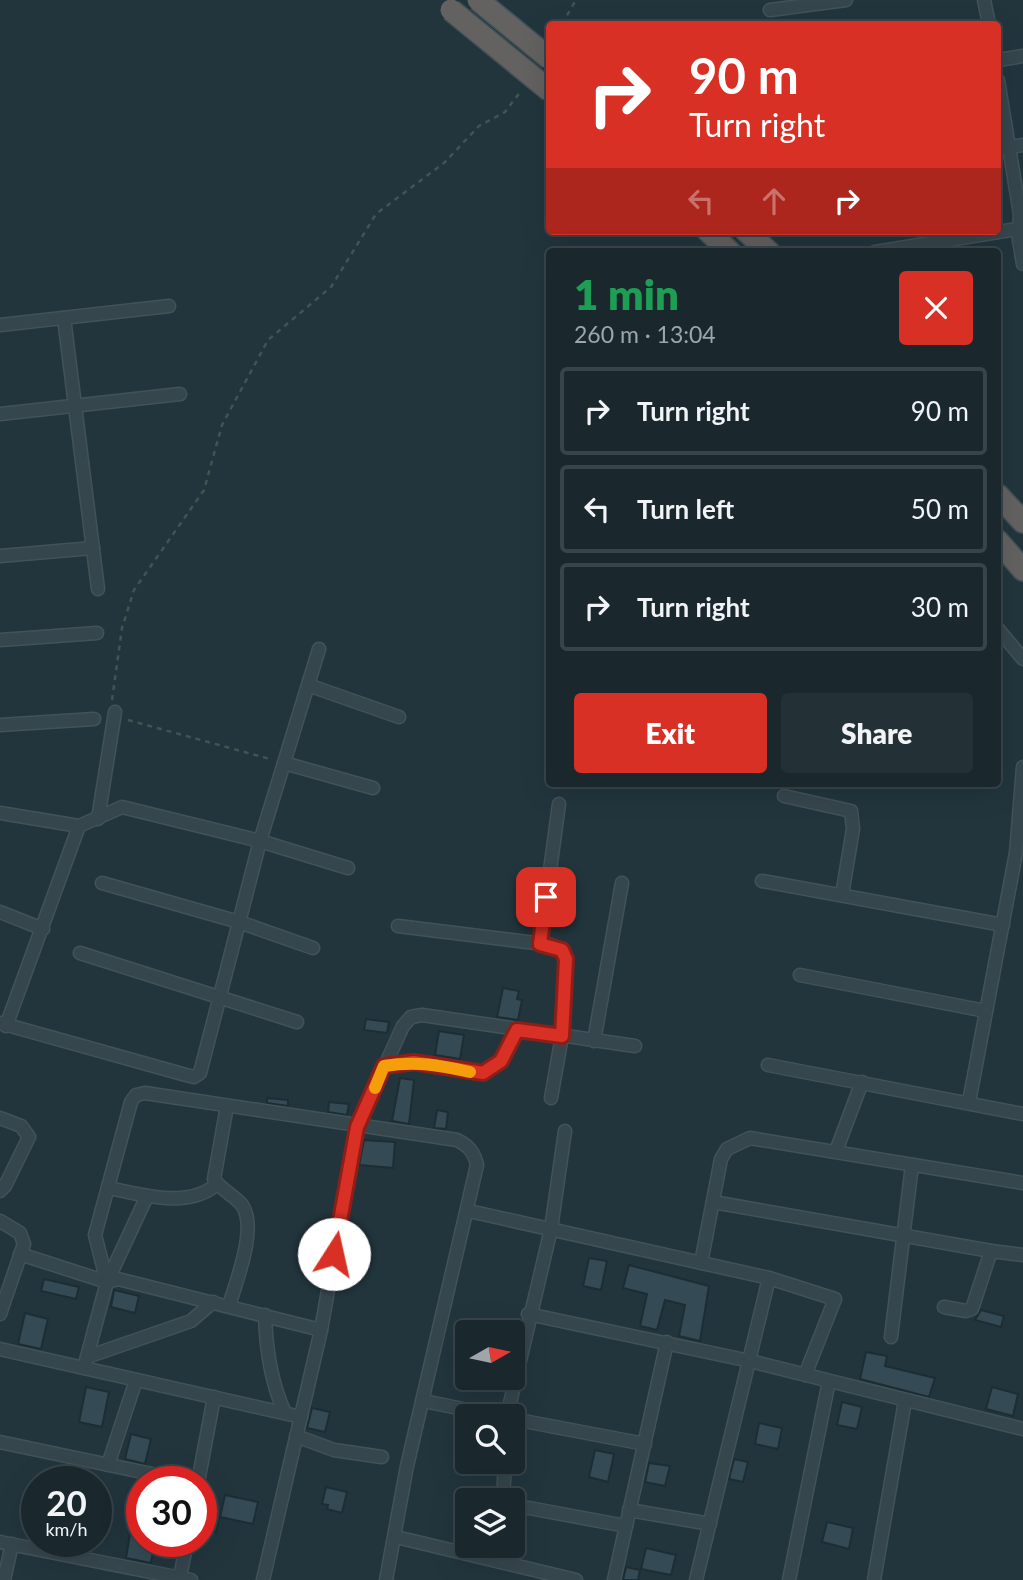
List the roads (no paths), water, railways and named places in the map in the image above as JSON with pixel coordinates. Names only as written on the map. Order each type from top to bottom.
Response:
[{"type":"highway","points":[[478,0],[546,56]]},
{"type":"highway","points":[[444,5],[546,88]]},
{"type":"highway","points":[[712,235],[726,248]]},
{"type":"highway","points":[[750,235],[765,248]]},
{"type":"highway","points":[[1001,498],[1023,522]]},
{"type":"highway","points":[[1001,544],[1023,570]]},
{"type":"street","points":[[771,10],[846,0]]},
{"type":"street","points":[[985,0],[988,21]]},
{"type":"street","points":[[1001,60],[1023,56]]},
{"type":"street","points":[[1001,120],[1003,148],[1021,228],[1023,264]]},
{"type":"street","points":[[1003,148],[1023,145]]},
{"type":"street","points":[[1001,231],[1021,228]]},
{"type":"street","points":[[899,248],[978,235]]},
{"type":"street","points":[[0,325],[169,306]]},
{"type":"street","points":[[64,318],[99,589]]},
{"type":"street","points":[[0,414],[180,394]]},
{"type":"street","points":[[0,556],[93,548]]},
{"type":"street","points":[[0,640],[97,633]]},
{"type":"street","points":[[1001,633],[1023,659]]},
{"type":"street","points":[[79,826],[43,929],[3,1025],[194,1077],[200,1073],[260,841],[319,649]]},
{"type":"street","points":[[308,684],[399,717]]},
{"type":"street","points":[[98,820],[116,712]]},
{"type":"street","points":[[0,725],[94,719]]},
{"type":"street","points":[[284,763],[373,788]]},
{"type":"street","points":[[970,1102],[1016,853],[1023,767]]},
{"type":"street","points":[[784,796],[851,811],[853,829],[842,895]]},
{"type":"street","points":[[540,944],[559,804]]},
{"type":"street","points":[[0,813],[79,826],[98,820],[113,809],[122,807],[260,841],[348,868]]},
{"type":"street","points":[[762,881],[1003,925]]},
{"type":"street","points":[[102,883],[239,922],[313,947]]},
{"type":"street","points":[[594,1041],[622,883]]},
{"type":"street","points":[[0,912],[43,929]]},
{"type":"street","points":[[398,926],[540,944],[562,950],[566,959],[562,1036],[551,1098]]},
{"type":"street","points":[[80,953],[297,1022]]},
{"type":"street","points":[[800,975],[986,1011]]},
{"type":"street","points":[[263,1580],[321,1330],[357,1127],[403,1026],[411,1017],[422,1015],[635,1046]]},
{"type":"street","points":[[384,1066],[414,1062],[483,1073],[501,1061],[517,1030]]},
{"type":"street","points":[[768,1065],[1023,1114]]},
{"type":"street","points":[[192,1101],[194,1077]]},
{"type":"street","points":[[836,1151],[862,1082]]},
{"type":"street","points":[[107,1282],[95,1235],[131,1102],[136,1095],[145,1093],[457,1140],[467,1145],[475,1155],[477,1165],[469,1211],[407,1466],[386,1580]]},
{"type":"street","points":[[227,1106],[214,1179],[239,1202],[248,1217],[248,1234],[229,1306]]},
{"type":"street","points":[[0,1118],[21,1126],[29,1137],[0,1191]]},
{"type":"street","points":[[509,1404],[528,1314],[551,1229],[565,1131]]},
{"type":"street","points":[[701,1263],[721,1159],[727,1149],[750,1138],[770,1139],[1023,1183]]},
{"type":"street","points":[[891,1337],[912,1165]]},
{"type":"street","points":[[109,1188],[147,1196],[193,1196],[209,1191],[217,1184]]},
{"type":"street","points":[[86,1362],[107,1282],[147,1196]]},
{"type":"street","points":[[713,1202],[1023,1255]]},
{"type":"street","points":[[469,1211],[769,1278],[835,1299],[805,1375]]},
{"type":"street","points":[[0,1221],[20,1233],[24,1244],[0,1314]]},
{"type":"street","points":[[944,1307],[966,1311],[972,1309],[991,1251]]},
{"type":"street","points":[[20,1254],[107,1282],[118,1279],[321,1330]]},
{"type":"street","points":[[696,1580],[769,1278]]},
{"type":"street","points":[[86,1362],[191,1321],[214,1302]]},
{"type":"street","points":[[528,1314],[750,1361],[1023,1429]]},
{"type":"street","points":[[265,1315],[266,1346],[278,1399],[285,1413]]},
{"type":"street","points":[[614,1580],[667,1342]]},
{"type":"street","points":[[0,1349],[86,1362],[136,1380],[301,1417]]},
{"type":"street","points":[[108,1465],[136,1380]]},
{"type":"street","points":[[789,1580],[828,1381]]},
{"type":"street","points":[[201,1466],[214,1397]]},
{"type":"street","points":[[424,1401],[455,1407]]},
{"type":"street","points":[[874,1580],[905,1401]]},
{"type":"street","points":[[525,1421],[645,1444]]},
{"type":"street","points":[[296,1436],[334,1450],[382,1457]]},
{"type":"street","points":[[0,1442],[126,1469]]},
{"type":"street","points":[[525,1507],[626,1526]]},
{"type":"street","points":[[629,1510],[710,1524]]},
{"type":"street","points":[[396,1537],[576,1580]]},
{"type":"street","points":[[4,1580],[6,1543],[186,1578],[187,1557]]}]
